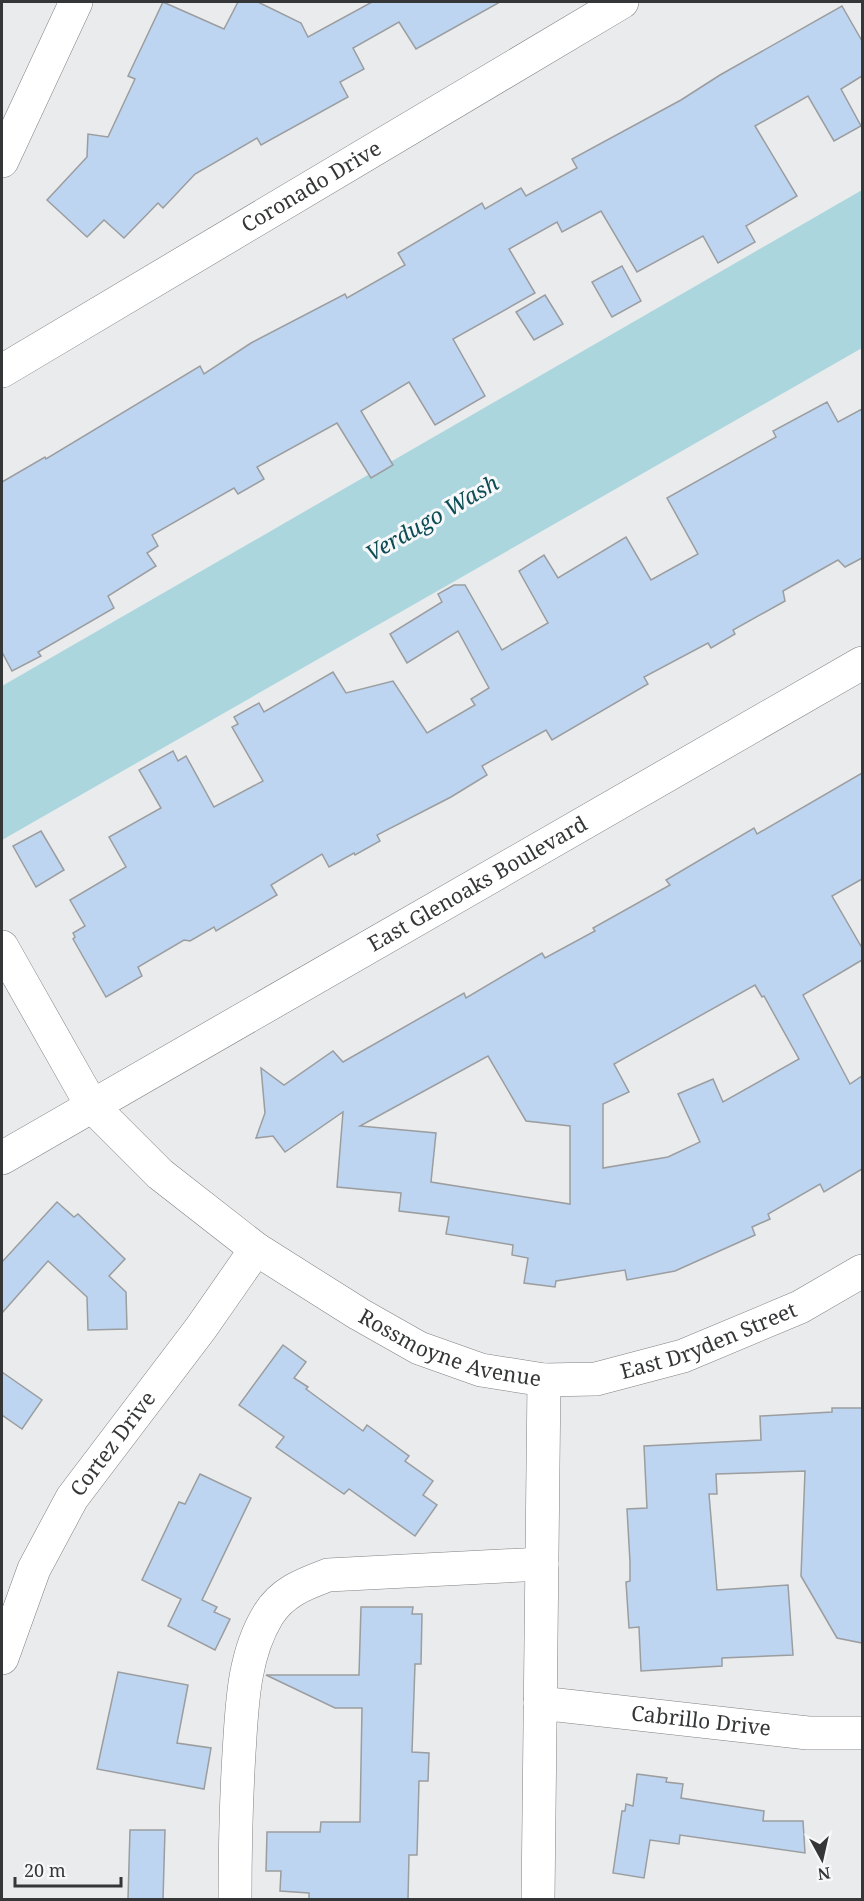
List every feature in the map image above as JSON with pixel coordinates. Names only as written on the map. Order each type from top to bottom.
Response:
[{"type":"street","points":[[2,161],[76,2]]},
{"type":"street","name":"Coronado Drive","points":[[2,371],[621,2]]},
{"type":"street","name":"East Glenoaks Boulevard","points":[[2,1158],[862,663]]},
{"type":"street","name":"Rossmoyne Avenue","points":[[2,947],[92,1106],[160,1174],[256,1249],[359,1314],[419,1348],[481,1370],[544,1380],[538,1899]]},
{"type":"street","name":"Cortez Drive","points":[[2,1658],[34,1569],[72,1498],[201,1328],[256,1249]]},
{"type":"street","name":"East Dryden Street","points":[[544,1380],[596,1378],[683,1356],[800,1307],[862,1271]]},
{"type":"street","points":[[235,1899],[236,1808],[243,1687],[254,1643],[269,1613],[294,1587],[328,1575],[542,1564]]},
{"type":"street","name":"Cabrillo Drive","points":[[540,1703],[808,1733],[862,1732]]},
{"type":"water","name":"Verdugo Wash","points":[[862,190],[862,348],[2,840],[2,686]]},
{"type":"building","points":[[163,2],[224,29],[238,2],[258,2],[301,23],[308,37],[372,2],[500,2],[416,49],[399,22],[353,48],[364,69],[340,82],[348,97],[261,145],[257,138],[195,174],[163,208],[158,203],[124,238],[104,220],[87,237],[47,200],[87,157],[88,134],[108,137],[135,79],[128,76]]},
{"type":"building","points":[[842,6],[862,41],[862,76],[841,89],[861,126],[834,141],[808,96],[755,126],[797,196],[746,226],[755,242],[718,263],[703,236],[637,272],[601,211],[562,232],[557,222],[509,249],[535,293],[453,339],[485,396],[435,425],[409,382],[361,411],[393,465],[371,478],[337,423],[257,467],[264,479],[238,494],[234,488],[152,535],[158,546],[147,553],[156,566],[108,596],[114,608],[38,652],[41,656],[12,671],[2,652],[2,482],[45,457],[46,459],[200,366],[204,374],[251,343],[345,294],[347,298],[405,265],[398,253],[482,203],[485,209],[521,188],[526,196],[577,168],[572,159],[681,100],[720,75]]},
{"type":"building","points":[[622,266],[641,301],[612,317],[592,282]]},
{"type":"building","points":[[545,295],[563,324],[534,340],[516,312]]},
{"type":"building","points":[[827,402],[838,422],[862,409],[862,558],[845,567],[838,560],[783,591],[785,601],[733,630],[735,634],[711,648],[708,643],[644,677],[648,684],[552,740],[546,730],[482,766],[487,775],[451,797],[377,835],[380,841],[355,855],[354,853],[329,867],[322,854],[271,885],[277,895],[216,931],[214,927],[190,941],[184,940],[138,967],[142,976],[106,997],[73,939],[75,937],[73,933],[85,926],[70,900],[126,867],[109,837],[161,808],[139,770],[173,751],[178,761],[186,756],[214,807],[263,781],[232,727],[238,724],[234,717],[259,703],[264,712],[333,672],[346,693],[393,681],[427,733],[475,705],[471,699],[489,688],[458,631],[407,663],[390,634],[442,602],[438,594],[454,585],[465,585],[502,650],[548,623],[519,571],[544,555],[558,578],[626,537],[651,580],[698,554],[667,498],[776,437],[773,431]]},
{"type":"building","points":[[862,773],[862,879],[832,896],[862,948],[862,960],[803,995],[850,1084],[862,1076],[862,1169],[824,1192],[820,1184],[768,1214],[770,1219],[752,1227],[755,1235],[675,1271],[627,1280],[625,1270],[556,1281],[555,1287],[524,1283],[528,1258],[512,1255],[513,1245],[446,1234],[449,1217],[399,1211],[401,1193],[337,1187],[343,1112],[285,1152],[273,1136],[256,1138],[265,1113],[261,1068],[284,1085],[333,1051],[343,1062],[464,993],[466,998],[542,953],[545,958],[595,931],[593,928],[670,885],[666,880],[754,828],[757,834]],"holes":[[[755,985],[762,997],[764,996],[799,1059],[723,1102],[713,1079],[678,1094],[700,1142],[668,1157],[603,1168],[603,1104],[629,1092],[614,1064]],[[488,1056],[526,1121],[570,1126],[570,1204],[431,1182],[436,1133],[360,1126]]]},
{"type":"building","points":[[41,831],[64,870],[36,887],[13,846]]},
{"type":"building","points":[[57,1202],[74,1217],[78,1214],[125,1259],[109,1276],[126,1292],[127,1329],[88,1330],[87,1297],[48,1261],[2,1313],[2,1262]]},
{"type":"building","points":[[283,1345],[306,1362],[294,1378],[308,1387],[306,1389],[363,1431],[367,1425],[409,1456],[405,1461],[433,1481],[423,1495],[437,1505],[415,1536],[349,1489],[344,1494],[276,1447],[284,1437],[239,1405]]},
{"type":"building","points":[[2,1372],[42,1400],[22,1429],[2,1415]]},
{"type":"building","points":[[832,1408],[862,1408],[862,1643],[837,1638],[801,1576],[805,1471],[716,1474],[717,1494],[709,1494],[717,1590],[788,1585],[793,1655],[722,1658],[722,1666],[641,1671],[639,1627],[629,1628],[626,1582],[630,1581],[627,1509],[647,1508],[644,1446],[761,1440],[760,1416],[832,1412]]},
{"type":"building","points":[[200,1474],[251,1498],[202,1600],[217,1607],[214,1612],[230,1619],[215,1650],[168,1626],[181,1599],[142,1580],[179,1502],[185,1504]]},
{"type":"building","points":[[361,1607],[413,1607],[412,1614],[422,1614],[421,1664],[415,1664],[412,1752],[429,1753],[428,1781],[419,1781],[417,1855],[409,1855],[408,1899],[309,1899],[309,1893],[280,1891],[281,1871],[266,1871],[267,1832],[320,1832],[321,1822],[360,1822],[362,1708],[335,1708],[266,1675],[359,1675]]},
{"type":"building","points":[[118,1672],[188,1685],[177,1743],[211,1748],[204,1789],[97,1769]]},
{"type":"building","points":[[637,1774],[667,1778],[666,1782],[683,1784],[681,1798],[764,1811],[763,1821],[803,1821],[805,1853],[680,1835],[679,1844],[650,1840],[644,1878],[613,1873],[622,1811],[625,1811],[626,1804],[633,1806]]},
{"type":"building","points":[[130,1830],[165,1830],[163,1899],[128,1899]]}]
